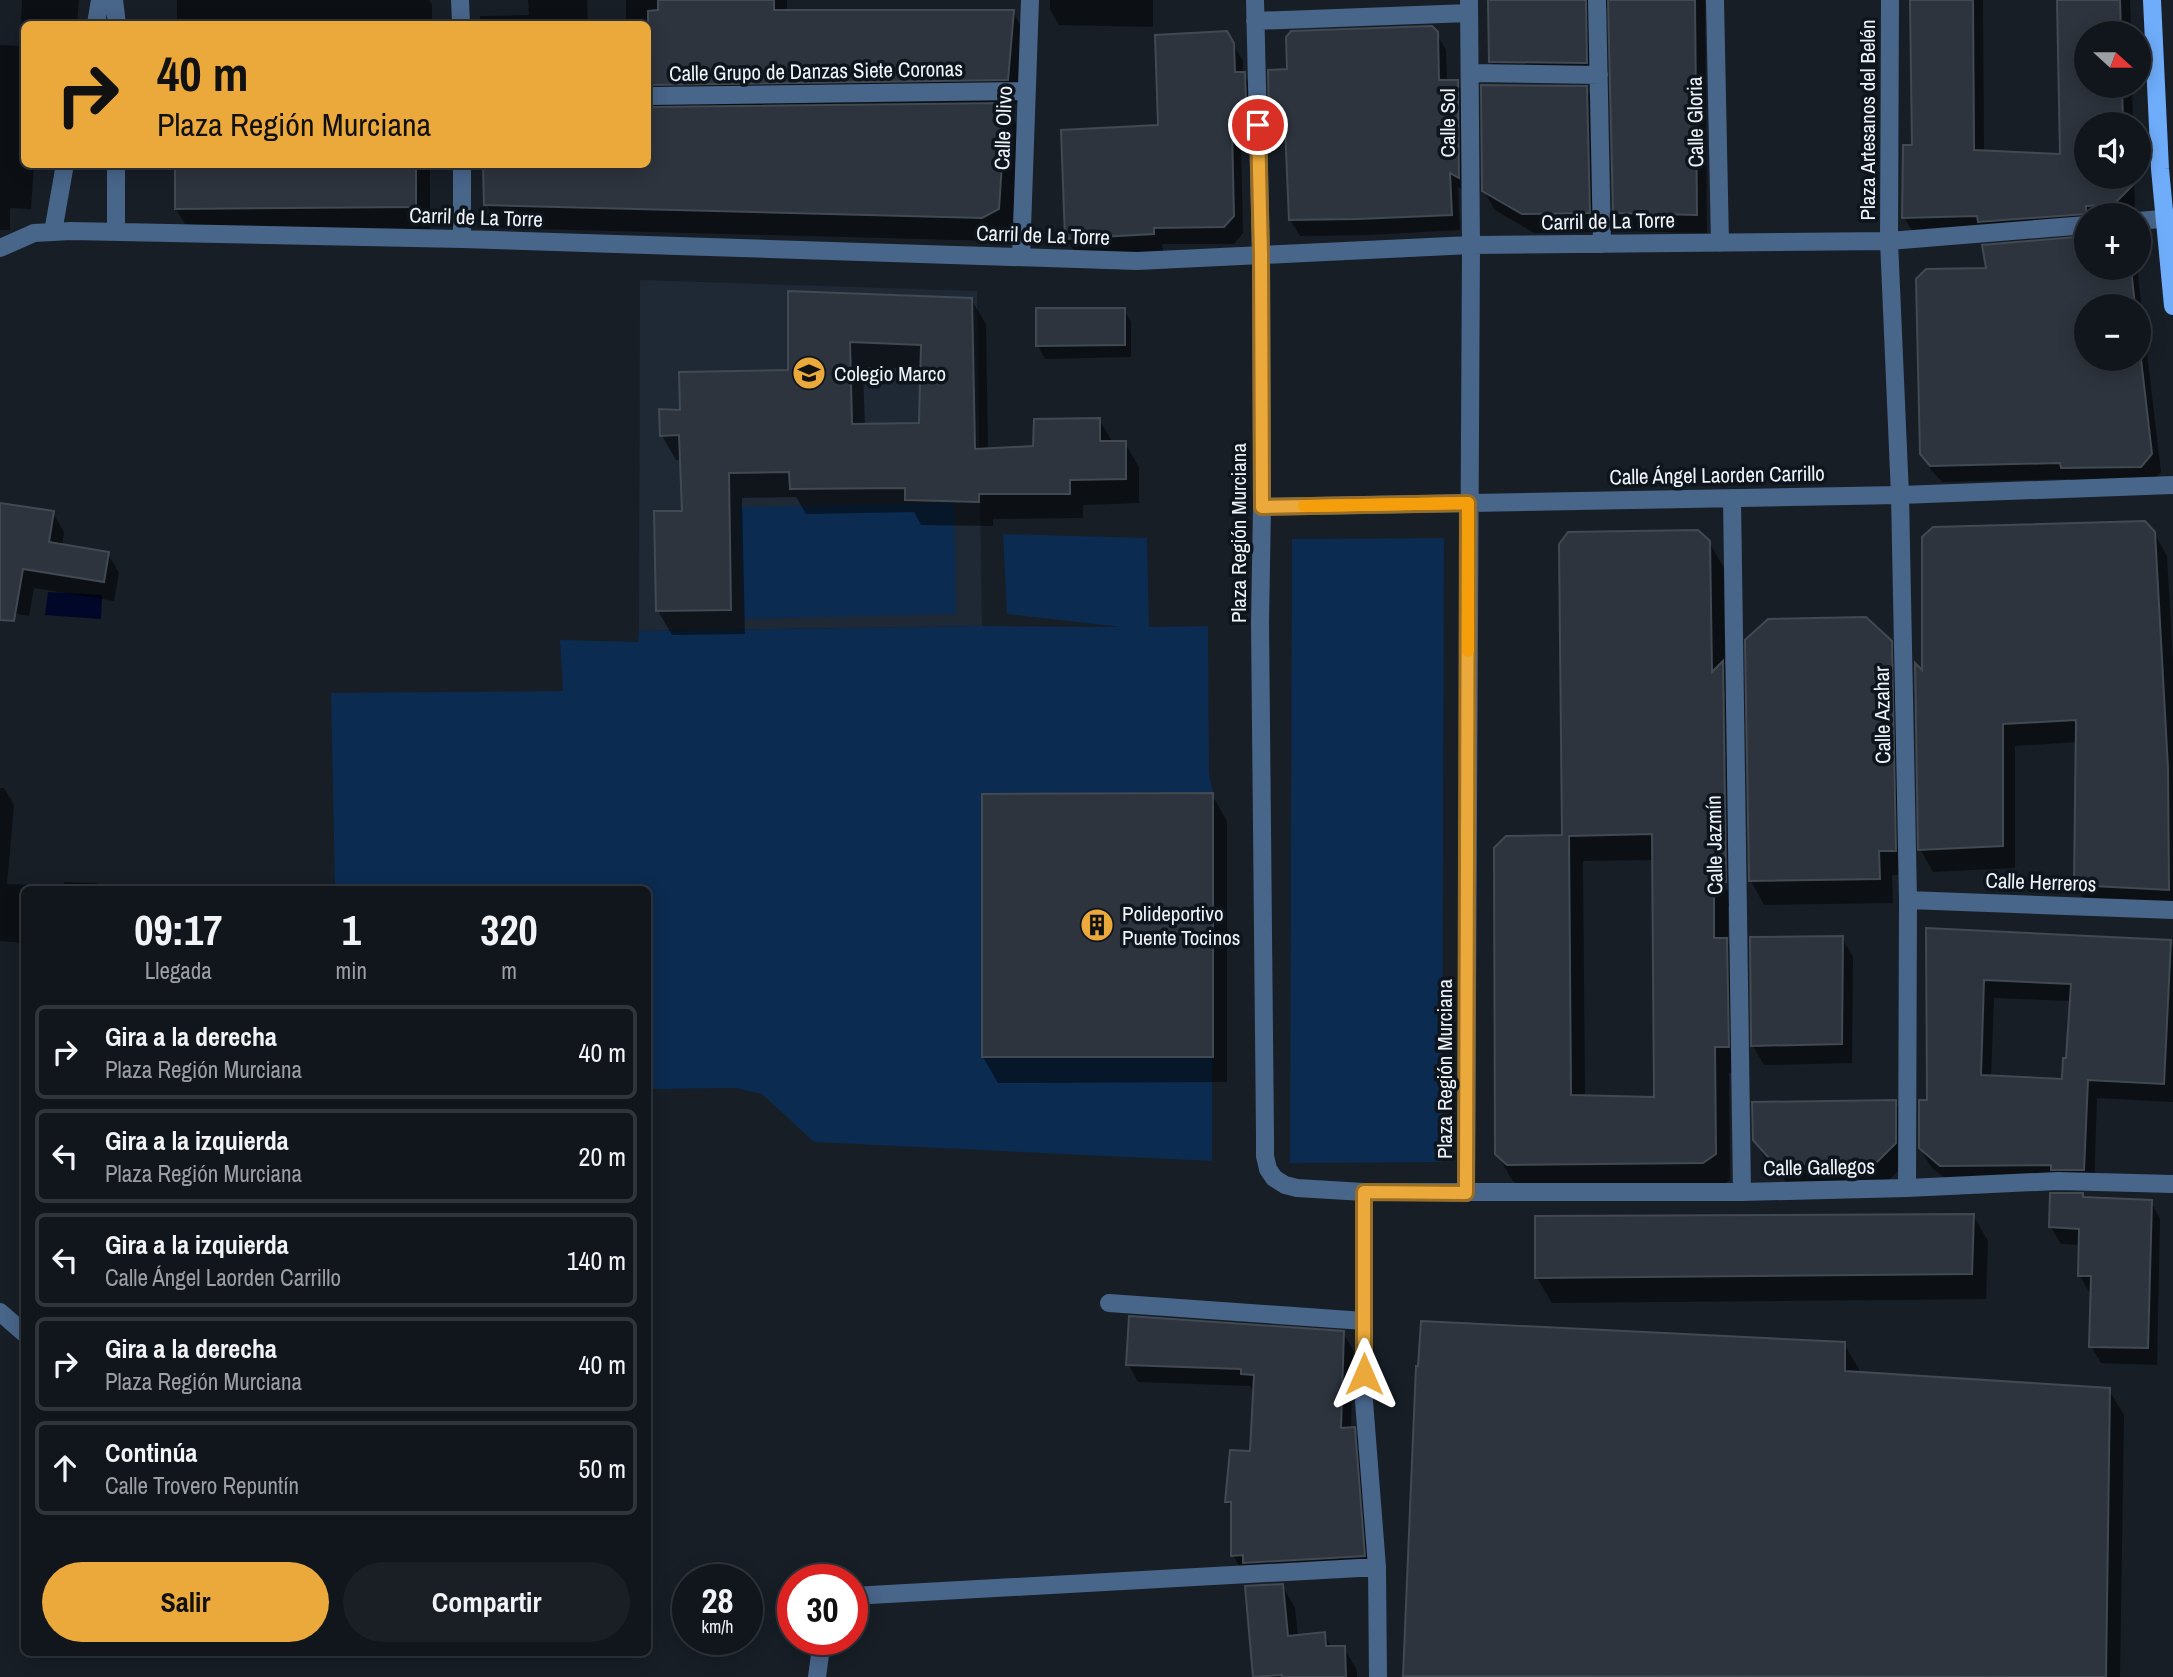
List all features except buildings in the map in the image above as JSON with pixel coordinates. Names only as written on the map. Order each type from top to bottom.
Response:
[{"type":"main road","points":[[2152,0],[2155,102],[2169,218],[2173,306]]},
{"type":"street","points":[[96,21],[100,0]]},
{"type":"street","points":[[114,0],[117,21]]},
{"type":"street","points":[[460,0],[461,21]]},
{"type":"street","name":"Calle Olivo","points":[[1021,257],[1030,0]]},
{"type":"street","name":"Plaza Región Murciana","points":[[1255,0],[1261,255],[1260,636],[1265,1156],[1268,1169],[1274,1178],[1297,1188],[1466,1193],[1471,245]]},
{"type":"street","points":[[1597,0],[1602,244]]},
{"type":"street","name":"Calle Gloria","points":[[1715,0],[1720,243]]},
{"type":"street","name":"Plaza Artesanos del Belén","points":[[1889,241],[1890,0]]},
{"type":"street","points":[[1255,20],[1469,6]]},
{"type":"street","name":"Calle Sol","points":[[1469,6],[1471,245]]},
{"type":"street","points":[[1470,73],[1598,75]]},
{"type":"street","name":"Calle Grupo de Danzas Siete Coronas","points":[[651,96],[1027,92]]},
{"type":"street","points":[[53,232],[64,168]]},
{"type":"street","points":[[116,168],[116,232]]},
{"type":"street","points":[[462,168],[462,239]]},
{"type":"street","points":[[2151,220],[2169,218]]},
{"type":"street","name":"Carril de La Torre","points":[[0,248],[34,233],[71,231],[462,239],[1137,261],[1471,245],[1889,241],[2074,226]]},
{"type":"street","name":"Calle Azahar","points":[[1889,241],[1900,495],[1908,900],[1907,1188]]},
{"type":"street","name":"Calle Ángel Laorden Carrillo","points":[[1262,507],[1900,495],[2173,485]]},
{"type":"street","name":"Calle Jazmín","points":[[1732,498],[1742,1192]]},
{"type":"street","name":"Calle Herreros","points":[[1908,900],[2173,910]]},
{"type":"street","name":"Calle Gallegos","points":[[1466,1193],[1742,1192],[2057,1181],[2173,1184]]},
{"type":"street","points":[[1364,1192],[1364,1401],[1377,1567],[1378,1677]]},
{"type":"street","points":[[1109,1303],[1364,1321]]},
{"type":"street","points":[[0,1312],[21,1331]]},
{"type":"street","points":[[868,1595],[1377,1567]]},
{"type":"street","points":[[817,1677],[820,1655]]},
{"type":"shaded area","name":"Colegio Marco","points":[[640,280],[977,291],[982,626],[639,631]]},
{"type":"shaded area","points":[[954,503],[956,614],[743,619],[740,507]]},
{"type":"shaded area","points":[[1003,534],[1147,538],[1149,627],[1208,626],[1209,773],[1213,793],[1212,1161],[814,1142],[762,1094],[736,1088],[651,1089],[651,886],[335,886],[331,693],[563,691],[560,640],[638,642],[639,631],[982,626],[1121,627],[1007,614]]},
{"type":"shaded area","points":[[1444,538],[1442,1162],[1290,1163],[1292,539]]},
{"type":"shaded area","points":[[48,592],[102,595],[101,619],[45,615]]},
{"type":"slow traffic","points":[[1304,506],[1468,503],[1468,651]]},
{"type":"place","name":"Colegio Marco","points":[[809,373]]},
{"type":"place","name":"Polideportivo Puente Tocinos","points":[[1097,925]]},
{"type":"route","points":[[1258,125],[1262,507],[1468,503],[1466,1193],[1364,1192],[1364,1374]]}]
